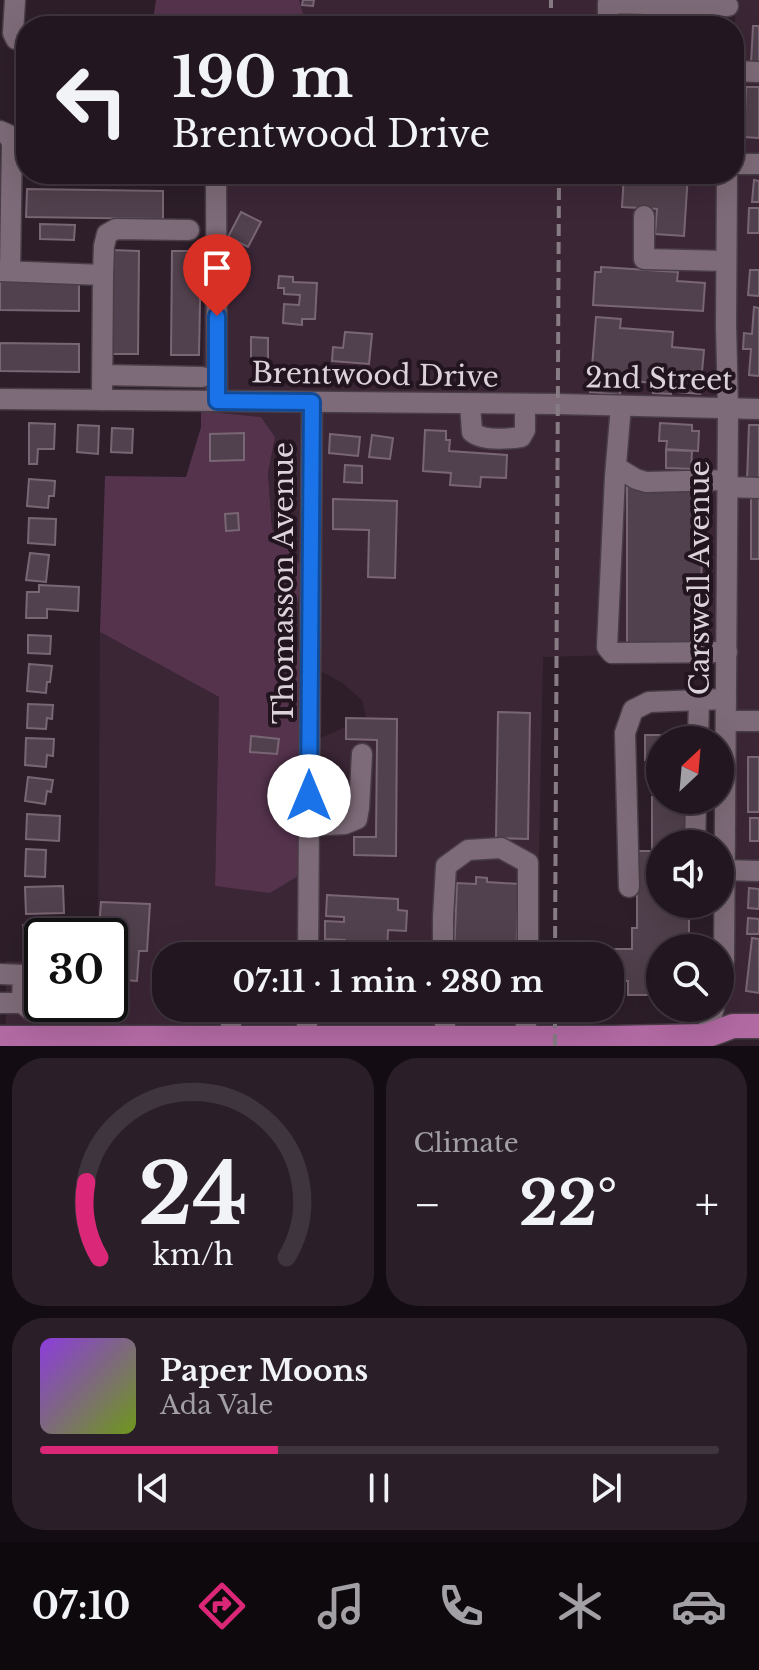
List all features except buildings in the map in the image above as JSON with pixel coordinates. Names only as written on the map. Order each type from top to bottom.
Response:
[{"type":"main road","points":[[704,1041],[733,1026],[759,1026]]},
{"type":"main road","points":[[0,1038],[179,1042],[231,1039],[308,1042],[525,1039],[704,1041],[729,1046]]},
{"type":"street","points":[[15,0],[13,33],[16,39]]},
{"type":"street","points":[[608,16],[608,3],[728,11]]},
{"type":"street","points":[[0,131],[7,134],[12,142],[5,271],[103,275]]},
{"type":"street","points":[[216,184],[217,401]]},
{"type":"street","name":"Carswell Avenue","points":[[725,830],[727,184]]},
{"type":"street","points":[[644,216],[644,259],[726,261]]},
{"type":"street","points":[[102,400],[103,275],[107,234],[116,229],[189,230]]},
{"type":"street","points":[[103,375],[202,377]]},
{"type":"street","name":"Brentwood Drive","points":[[0,399],[558,404]]},
{"type":"street","name":"Thomasson Avenue","points":[[308,942],[312,402]]},
{"type":"street","points":[[470,404],[472,432],[487,438],[521,437],[525,430],[525,404]]},
{"type":"street","name":"2nd Street","points":[[558,404],[759,409]]},
{"type":"street","points":[[621,406],[607,647],[612,653],[727,652]]},
{"type":"street","points":[[616,467],[646,482],[759,488]]},
{"type":"street","points":[[629,887],[625,733],[633,710],[649,702],[726,699]]},
{"type":"street","points":[[698,726],[699,700]]},
{"type":"street","points":[[726,721],[759,721]]},
{"type":"street","points":[[308,826],[345,824],[357,819],[362,754]]},
{"type":"street","points":[[443,942],[446,866],[468,850],[501,848],[528,863],[528,942]]},
{"type":"street","points":[[734,870],[759,871]]},
{"type":"street","points":[[0,974],[23,975],[24,978]]},
{"type":"street","points":[[0,1003],[24,1003]]},
{"type":"street","points":[[32,1022],[32,1038]]},
{"type":"street","points":[[83,1022],[84,1038]]},
{"type":"street","points":[[231,1022],[231,1039]]},
{"type":"street","points":[[307,1022],[308,1042]]},
{"type":"street","points":[[450,1022],[457,1041]]},
{"type":"street","points":[[525,1039],[526,1022]]},
{"type":"shaded area","points":[[156,0],[299,0],[304,16],[154,16]]},
{"type":"shaded area","points":[[299,0],[720,0],[720,16],[304,16]]},
{"type":"shaded area","points":[[735,0],[759,0],[759,401],[735,401],[734,184],[744,184],[744,16],[735,16]]},
{"type":"shaded area","points":[[207,184],[207,184],[210,393],[202,393]]},
{"type":"shaded area","points":[[223,184],[720,184],[721,401],[224,393]]},
{"type":"shaded area","points":[[201,408],[305,409],[303,656],[291,643],[289,623],[298,599],[302,567],[272,529],[268,473],[275,437],[261,417],[201,411]]},
{"type":"shaded area","points":[[319,410],[721,416],[720,652],[543,657],[537,942],[315,942],[316,740],[366,718],[362,700],[344,684],[317,669]]},
{"type":"shaded area","points":[[201,411],[261,417],[275,437],[268,473],[272,529],[302,567],[298,601],[290,630],[293,642],[303,656],[301,874],[270,893],[215,886],[219,697],[100,632],[105,476],[186,477],[201,427]]},
{"type":"shaded area","points":[[735,416],[759,416],[759,1018],[734,1017],[734,934],[731,934],[731,918],[734,918]]},
{"type":"shaded area","points":[[100,632],[219,697],[215,886],[301,874],[301,942],[152,942],[152,1022],[300,1023],[6,1024],[6,961],[24,962],[24,1022],[128,1022],[128,918],[98,918]]},
{"type":"railway","points":[[551,0],[551,16]]},
{"type":"railway","points":[[555,942],[559,184]]},
{"type":"railway","points":[[555,1022],[555,1046]]},
{"type":"route","points":[[217,316],[217,401],[312,402],[309,796]]}]
